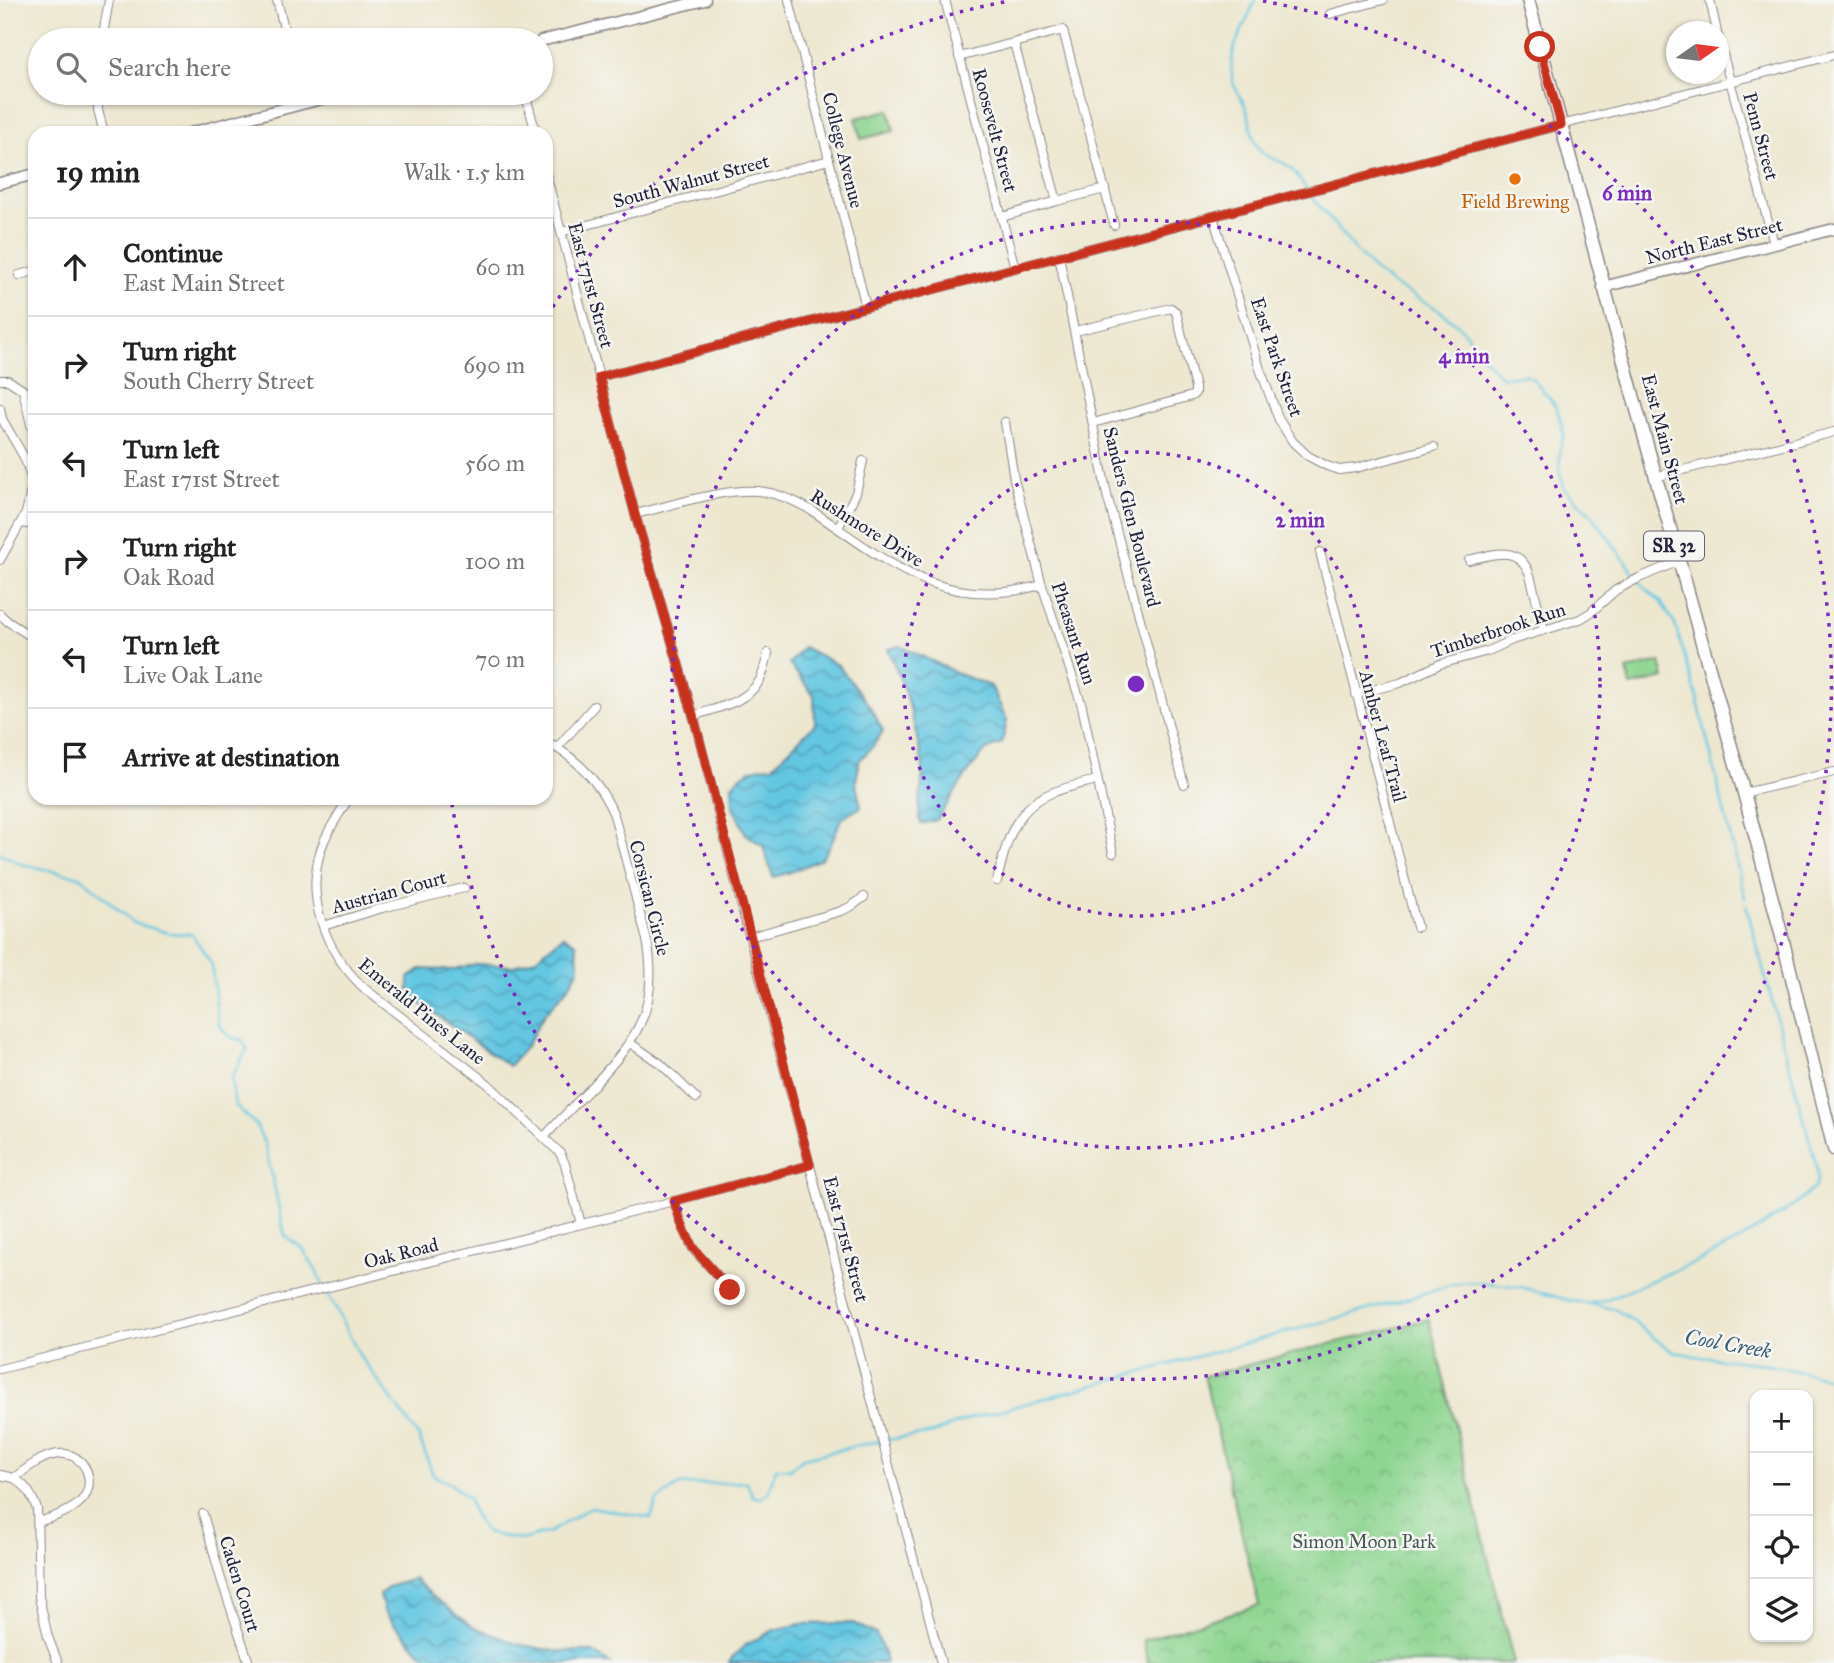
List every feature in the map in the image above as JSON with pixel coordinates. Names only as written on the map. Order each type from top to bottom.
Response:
[{"type":"main road","name":"East Main Street","points":[[1528,0],[1603,287],[1744,793],[1834,1149]]},
{"type":"street","points":[[104,28],[110,0]]},
{"type":"street","points":[[277,0],[284,28]]},
{"type":"street","name":"College Avenue","points":[[789,0],[866,307]]},
{"type":"street","name":"Roosevelt Street","points":[[945,0],[1015,268]]},
{"type":"street","points":[[1330,14],[1383,0]]},
{"type":"street","name":"Penn Street","points":[[1710,0],[1715,21]]},
{"type":"street","points":[[553,38],[696,1]]},
{"type":"street","points":[[960,57],[1063,30],[1114,225]]},
{"type":"street","points":[[1014,43],[1057,201]]},
{"type":"street","points":[[599,377],[1834,55]]},
{"type":"street","name":"Penn Street","points":[[1729,77],[1774,244]]},
{"type":"street","points":[[98,105],[102,126]]},
{"type":"street","points":[[236,126],[296,105]]},
{"type":"street","points":[[528,105],[534,126]]},
{"type":"street","name":"South Walnut Street","points":[[561,232],[829,160]]},
{"type":"street","points":[[0,183],[28,176]]},
{"type":"street","points":[[1002,217],[1105,189]]},
{"type":"street","name":"East 171st Street","points":[[553,201],[635,514],[693,716],[941,1663]]},
{"type":"street","name":"East Park Street","points":[[1213,216],[1260,369],[1279,420],[1293,442],[1308,456],[1339,470],[1434,447]]},
{"type":"street","name":"North East Street","points":[[1603,287],[1834,229]]},
{"type":"street","name":"Sanders Glen Boulevard","points":[[1059,256],[1107,495],[1184,784]]},
{"type":"street","points":[[19,275],[28,273]]},
{"type":"street","points":[[1075,331],[1171,308],[1175,311],[1196,390],[1191,397],[1093,423]]},
{"type":"street","points":[[0,380],[8,380],[23,390],[28,412]]},
{"type":"street","points":[[0,408],[2,419],[28,468]]},
{"type":"street","name":"Pheasant Run","points":[[1005,422],[1014,479],[1042,585],[1082,706],[1113,853]]},
{"type":"street","points":[[1655,477],[1834,432]]},
{"type":"street","points":[[838,528],[856,494],[863,461]]},
{"type":"street","name":"Rushmore Drive","points":[[635,514],[739,491],[771,493],[800,503],[900,570],[922,581],[960,591],[990,593],[1042,585]]},
{"type":"street","points":[[0,560],[21,523],[28,504]]},
{"type":"street","points":[[21,523],[28,524]]},
{"type":"street","name":"Amber Leaf Trail","points":[[1320,552],[1417,927]]},
{"type":"street","points":[[1469,560],[1506,554],[1521,559],[1530,575],[1544,630]]},
{"type":"street","name":"Timberbrook Run","points":[[1356,694],[1400,683],[1440,664],[1488,651],[1512,640],[1580,619],[1616,590],[1679,561]]},
{"type":"street","points":[[0,614],[28,634]]},
{"type":"street","points":[[693,716],[743,697],[760,680],[768,653]]},
{"type":"street","points":[[557,748],[594,706]]},
{"type":"street","name":"Corsican Circle","points":[[544,1138],[630,1043],[644,1016],[651,978],[648,940],[614,815],[590,775],[577,762],[553,746]]},
{"type":"street","points":[[1744,793],[1834,772]]},
{"type":"street","points":[[997,881],[1009,836],[1024,812],[1046,795],[1097,780]]},
{"type":"street","name":"Emerald Pines Lane","points":[[344,805],[324,842],[317,876],[317,897],[323,926],[332,950],[352,977],[488,1084],[560,1153],[580,1224]]},
{"type":"street","name":"Austrian Court","points":[[323,926],[464,888]]},
{"type":"street","points":[[750,937],[841,911],[864,897]]},
{"type":"street","points":[[630,1043],[661,1064],[696,1098]]},
{"type":"street","name":"Oak Road","points":[[0,1369],[810,1165]]},
{"type":"street","points":[[674,1201],[693,1248],[730,1290]]},
{"type":"street","points":[[14,1478],[40,1460],[61,1454],[77,1458],[87,1470],[88,1486],[85,1496],[78,1504],[38,1522]]},
{"type":"street","points":[[0,1475],[23,1483],[33,1496],[38,1522],[39,1597],[48,1637],[58,1663]]},
{"type":"street","name":"Caden Court","points":[[203,1514],[249,1663]]},
{"type":"green space","points":[[889,110],[894,131],[861,139],[856,118]]},
{"type":"green space","points":[[1660,662],[1664,678],[1631,686],[1627,670]]},
{"type":"green space","name":"Simon Moon Park","points":[[1429,1319],[1514,1663],[1148,1663],[1143,1640],[1259,1605],[1204,1376]]},
{"type":"water","points":[[900,646],[991,686],[1007,720],[1002,743],[986,750],[937,820],[921,824],[919,811],[922,760],[902,683],[888,649]]},
{"type":"water","points":[[803,647],[838,665],[871,708],[883,731],[859,761],[856,784],[861,807],[841,819],[831,844],[821,859],[773,877],[763,846],[746,834],[733,807],[732,785],[751,770],[773,766],[815,724],[814,695],[789,664]]},
{"type":"water","points":[[563,936],[576,943],[579,969],[567,989],[545,1013],[525,1048],[509,1066],[409,995],[409,978],[420,969],[450,970],[477,964],[514,966],[535,959]]},
{"type":"water","points":[[414,1579],[472,1626],[517,1644],[554,1651],[591,1651],[610,1663],[436,1663],[423,1655],[384,1611],[380,1595],[388,1587]]},
{"type":"water","points":[[853,1623],[876,1634],[886,1663],[729,1663],[747,1644],[774,1630],[801,1624]]},
{"type":"waterway","points":[[1255,0],[1235,46],[1231,66],[1233,82],[1246,107],[1258,148],[1267,156],[1289,166],[1306,189]]},
{"type":"waterway","points":[[1310,195],[1374,270],[1392,284],[1439,310],[1460,327],[1479,353],[1502,377],[1526,375],[1533,379],[1557,409],[1564,435],[1559,469],[1564,488],[1593,516],[1634,574],[1661,602],[1675,625],[1696,693],[1745,898]]},
{"type":"waterway","points":[[0,853],[21,864],[81,877],[134,923],[168,933],[192,934],[211,963],[219,1025],[229,1037],[242,1040],[247,1049],[231,1078],[235,1105],[256,1125],[265,1145],[285,1236],[303,1249],[360,1356],[419,1437],[433,1475],[451,1484],[468,1498],[475,1517],[486,1533],[521,1540],[550,1532],[591,1507],[651,1518],[657,1500],[679,1485],[747,1482],[753,1497],[761,1498],[768,1493],[776,1468],[790,1469],[803,1458],[874,1442],[933,1433],[969,1419],[1459,1283],[1479,1282],[1521,1287],[1588,1304],[1605,1300],[1705,1258],[1740,1240],[1795,1205],[1815,1187],[1817,1180],[1817,1168],[1746,905]]},
{"type":"waterway","name":"Cool Creek","points":[[1592,1304],[1614,1309],[1625,1315],[1671,1351],[1765,1364],[1834,1379]]},
{"type":"place","name":"Field Brewing","points":[[1515,179]]},
{"type":"route","points":[[730,1290],[693,1248],[674,1201],[810,1165],[694,718],[599,377],[1561,125],[1540,47]]}]
